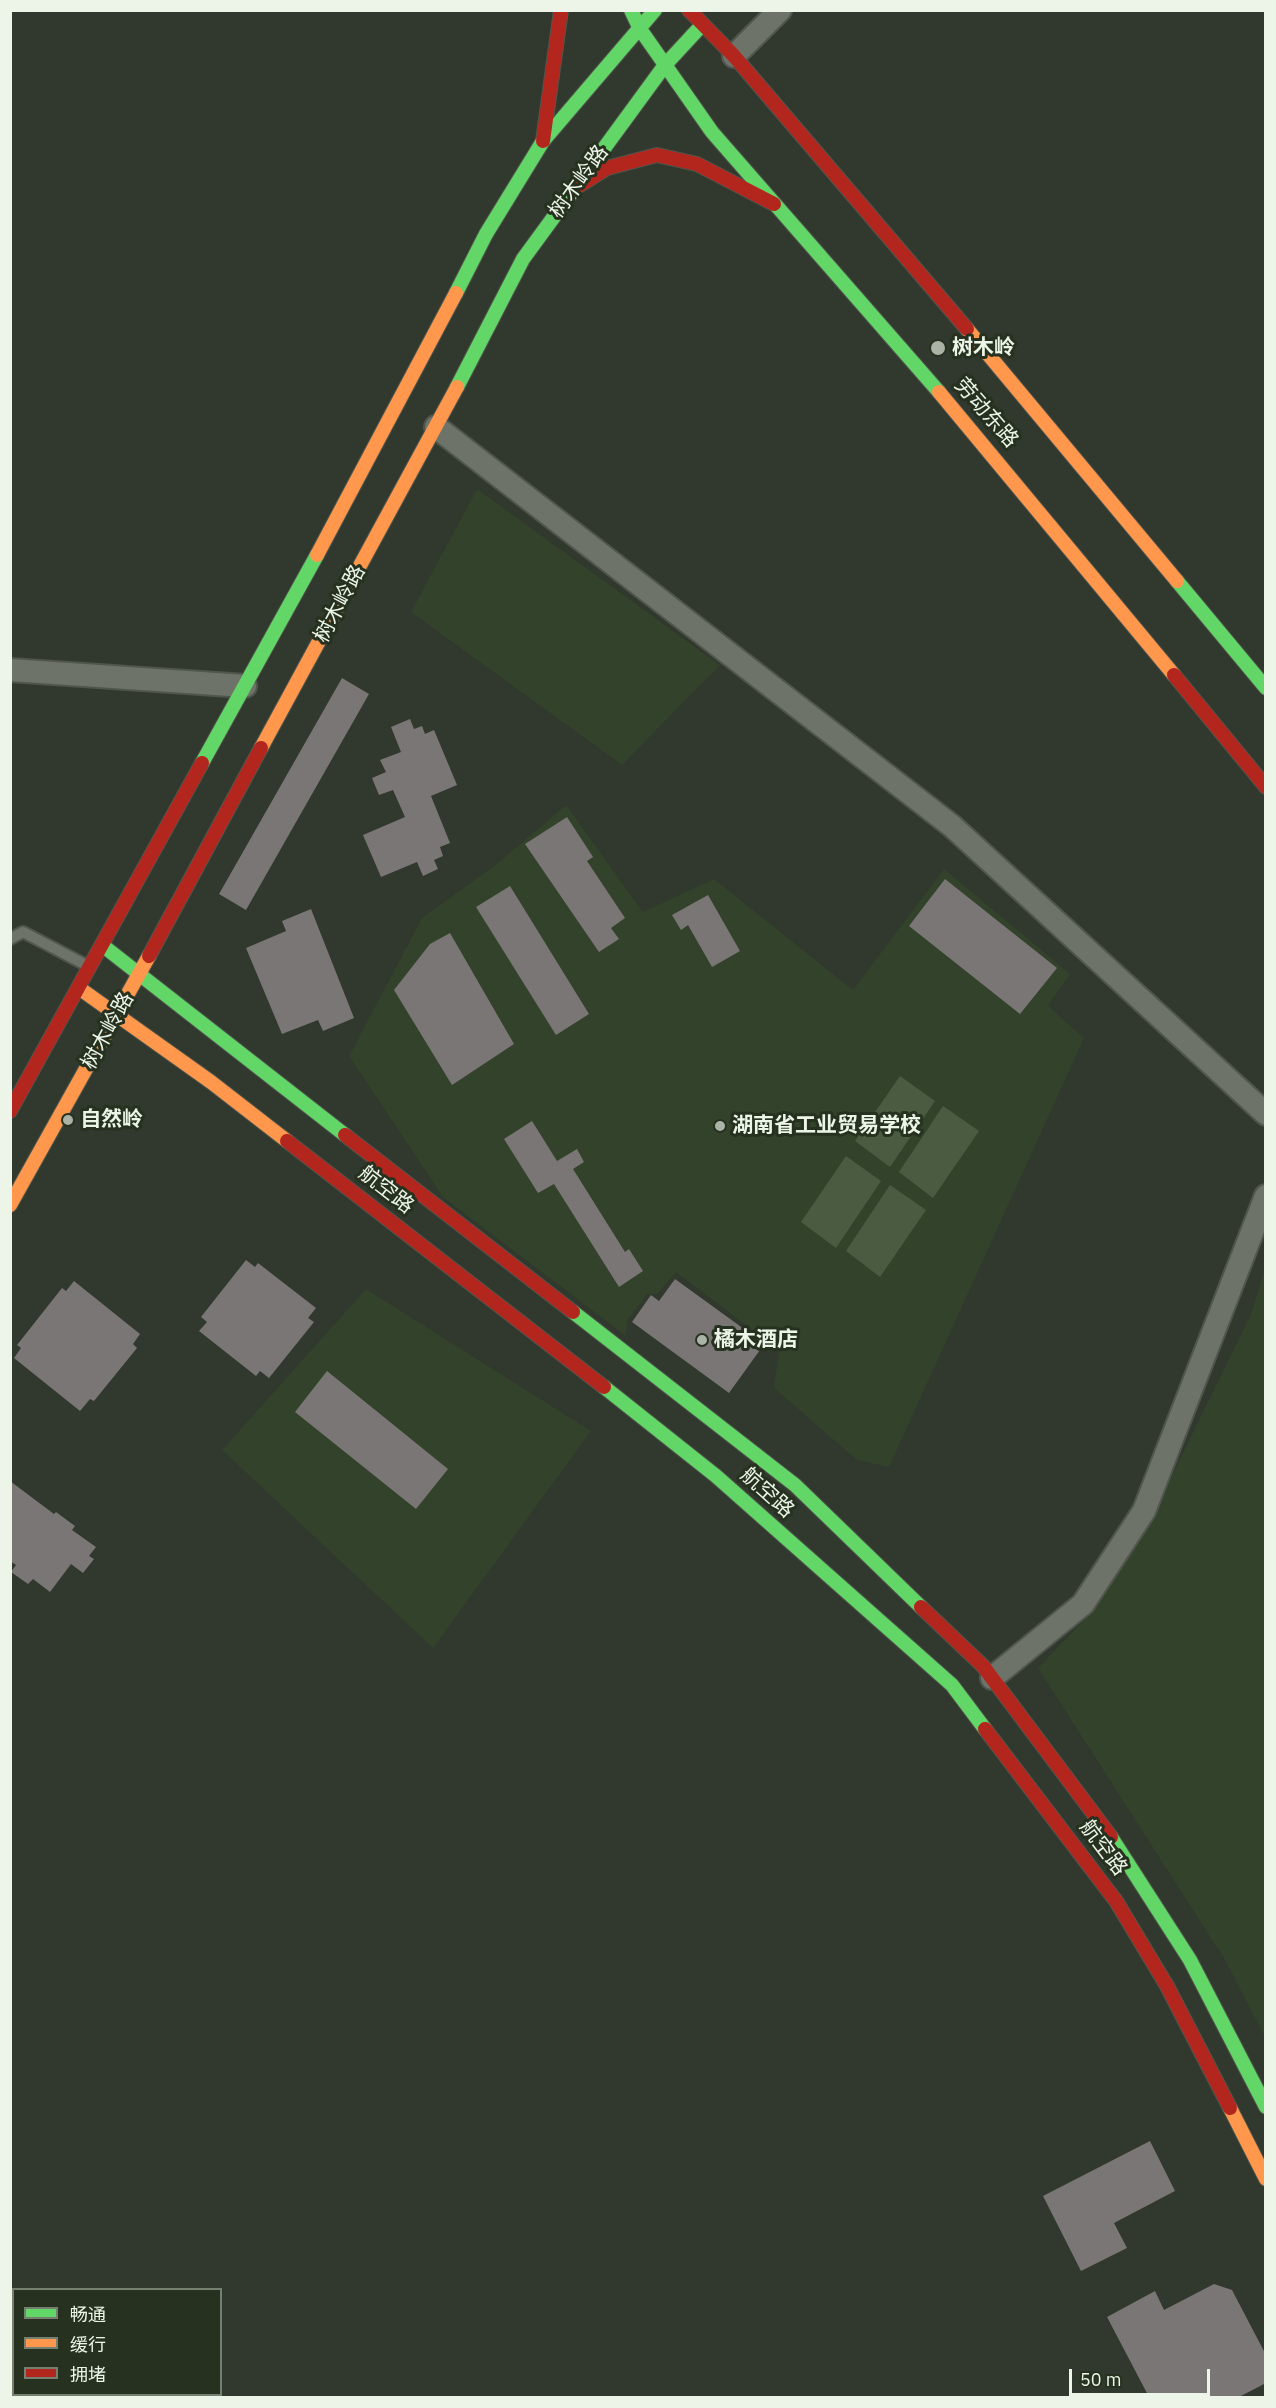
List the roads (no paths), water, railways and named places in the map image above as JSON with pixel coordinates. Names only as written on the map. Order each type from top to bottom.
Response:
[{"type":"main road","points":[[543,141],[561,10]]},
{"type":"main road","name":"劳动东路","points":[[631,10],[640,29],[712,132],[995,456],[1266,787]]},
{"type":"main road","name":"树木岭路","points":[[10,1111],[361,476],[486,234],[543,141],[655,10]]},
{"type":"main road","name":"劳动东路","points":[[689,10],[702,26],[734,56],[912,262],[1265,687]]},
{"type":"main road","points":[[718,20],[734,56]]},
{"type":"main road","name":"树木岭路","points":[[10,1205],[139,974],[436,427],[523,259],[665,65],[702,26]]},
{"type":"main road","points":[[572,190],[608,168],[657,155],[697,164],[775,205]]},
{"type":"main road","name":"航空路","points":[[102,945],[795,1485],[988,1672],[1126,1858],[1266,2178]]},
{"type":"main road","name":"航空路","points":[[79,988],[220,1089],[487,1294],[716,1476],[952,1685],[1116,1901],[1178,1973],[1266,2107]]},
{"type":"main road","points":[[952,1685],[988,1672]]},
{"type":"street","points":[[734,56],[780,10]]},
{"type":"street","points":[[436,427],[952,826],[1266,1114]]},
{"type":"street","points":[[10,670],[245,686]]},
{"type":"street","points":[[988,1672],[1083,1604],[1144,1511],[1266,1196]]},
{"type":"lane","points":[[10,939],[23,932],[91,967]]},
{"type":"place","name":"树木岭","points":[[938,348]]},
{"type":"place","name":"自然岭","points":[[68,1120]]},
{"type":"place","name":"湖南省工业贸易学校","points":[[720,1126]]},
{"type":"place","name":"橘木酒店","points":[[702,1340]]}]
